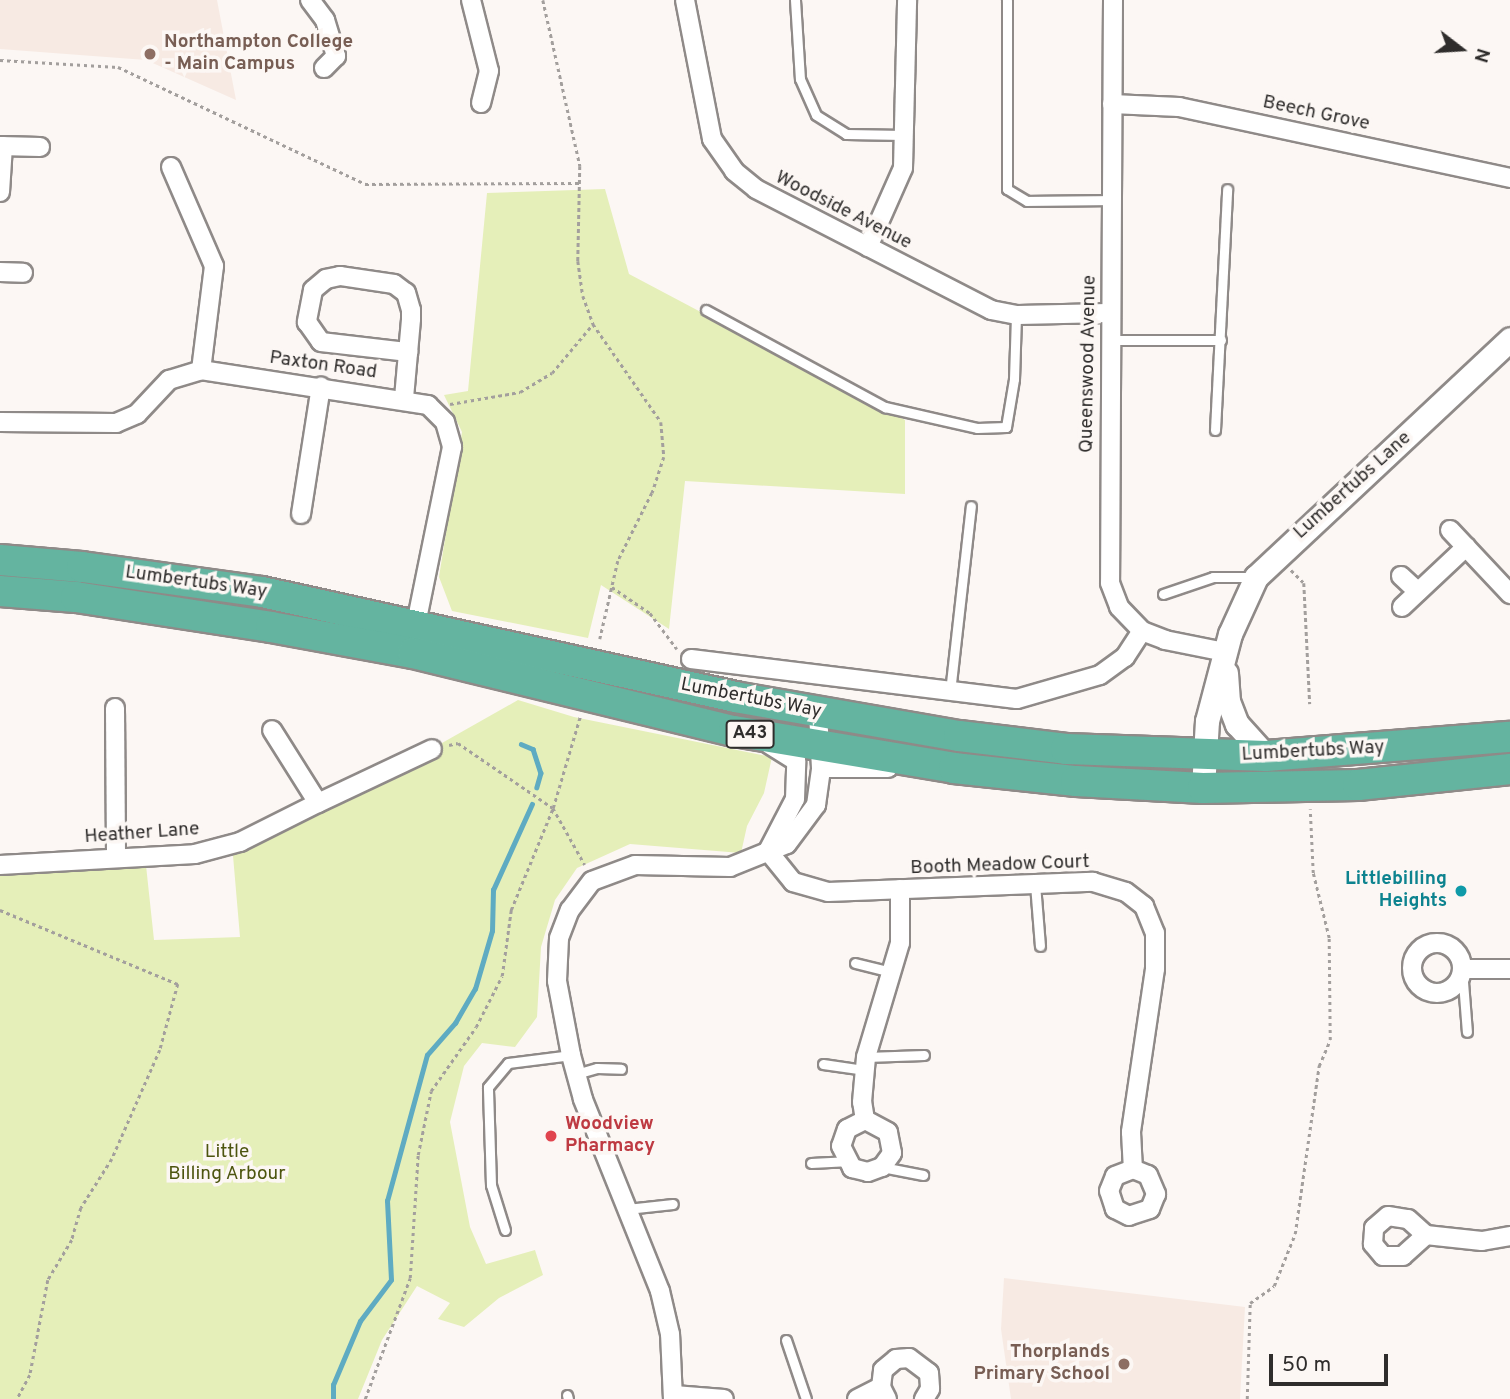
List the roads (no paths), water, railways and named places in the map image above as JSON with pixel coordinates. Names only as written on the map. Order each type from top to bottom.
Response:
[{"type":"highway","name":"Lumbertubs Way","points":[[0,560],[82,567],[262,592],[818,713],[1066,749],[1266,756],[1510,737]]},
{"type":"highway","name":"Lumbertubs Way","points":[[0,591],[171,611],[387,648],[734,731],[821,757],[1076,781],[1203,788],[1357,785],[1510,769]]},
{"type":"street","points":[[310,0],[325,20],[337,56],[324,68]]},
{"type":"street","points":[[471,0],[489,71],[481,103]]},
{"type":"street","name":"Woodside Avenue","points":[[685,0],[708,125],[726,161],[756,189],[979,305],[1016,315],[1110,313]]},
{"type":"street","points":[[867,247],[901,178],[907,0]]},
{"type":"street","name":"Queenswood Avenue","points":[[1113,0],[1110,583],[1119,607],[1142,631],[1165,640],[1225,652]]},
{"type":"street","name":"Beech Grove","points":[[1112,104],[1189,108],[1510,178]]},
{"type":"street","points":[[0,192],[2,146],[40,147]]},
{"type":"street","points":[[170,167],[214,267],[201,370]]},
{"type":"street","points":[[0,272],[23,274]]},
{"type":"street","points":[[404,398],[408,352],[411,310],[400,287],[340,276],[326,279],[313,290],[307,322],[321,342],[408,352]]},
{"type":"street","name":"Lumbertubs Lane","points":[[1203,788],[1207,721],[1225,652],[1256,577],[1276,555],[1510,339]]},
{"type":"street","name":"Paxton Road","points":[[0,422],[116,423],[137,414],[169,380],[201,370],[404,398],[434,410],[450,435],[450,462],[416,624]]},
{"type":"street","points":[[302,514],[321,387]]},
{"type":"street","points":[[1450,530],[1510,594]]},
{"type":"street","points":[[1402,607],[1466,547]]},
{"type":"street","points":[[1401,576],[1418,592]]},
{"type":"street","name":"Lumbertubs Way","points":[[691,659],[742,662],[949,694],[1017,699],[1064,689],[1115,667],[1142,631]]},
{"type":"street","points":[[1225,652],[1228,701],[1237,724],[1266,756]]},
{"type":"street","points":[[115,708],[116,857]]},
{"type":"street","points":[[724,1399],[673,1397],[670,1334],[660,1291],[570,1055],[557,981],[559,938],[570,910],[592,881],[635,865],[730,867],[787,844],[816,805],[821,757],[818,713]]},
{"type":"street","points":[[272,730],[318,803]]},
{"type":"street","points":[[734,731],[776,747],[796,761],[795,799],[768,851]]},
{"type":"street","name":"Heather Lane","points":[[0,865],[195,854],[240,842],[432,749]]},
{"type":"street","name":"Booth Meadow Court","points":[[768,851],[793,882],[828,892],[1093,882],[1126,892],[1144,906],[1155,933],[1155,969],[1131,1132],[1133,1169]]},
{"type":"street","points":[[865,1120],[865,1064],[900,943],[900,889]]},
{"type":"street","points":[[1462,969],[1510,969]]},
{"type":"street","points":[[865,1120],[888,1132],[892,1153],[881,1167],[860,1171],[845,1161],[842,1137],[854,1124],[865,1120]]},
{"type":"street","points":[[1426,1235],[1482,1241],[1510,1236]]},
{"type":"street","points":[[857,1399],[884,1393],[889,1364],[909,1358],[929,1373],[930,1389],[924,1399]]},
{"type":"lane","points":[[795,0],[800,79],[808,106],[824,123],[846,134],[904,135]]},
{"type":"lane","points":[[1007,0],[1007,189],[1027,201],[1112,200]]},
{"type":"lane","points":[[1215,430],[1227,189]]},
{"type":"lane","points":[[706,310],[885,407],[977,428],[1006,427],[1014,379],[1016,315]]},
{"type":"lane","points":[[1110,340],[1221,340]]},
{"type":"lane","points":[[949,694],[971,506]]},
{"type":"lane","points":[[1163,594],[1213,578],[1256,577]]},
{"type":"lane","points":[[1035,884],[1040,946]]},
{"type":"lane","points":[[855,964],[891,972]]},
{"type":"lane","points":[[1462,969],[1467,1032]]},
{"type":"lane","points":[[505,1230],[491,1185],[488,1087],[508,1063],[570,1055]]},
{"type":"lane","points":[[822,1064],[865,1064],[924,1055]]},
{"type":"lane","points":[[576,1074],[607,1067],[621,1069]]},
{"type":"lane","points":[[811,1163],[845,1161]]},
{"type":"lane","points":[[881,1167],[923,1175]]},
{"type":"lane","points":[[627,1209],[673,1204]]},
{"type":"lane","points":[[786,1340],[806,1399]]},
{"type":"waterway","points":[[521,744],[533,749],[541,773],[537,787]]},
{"type":"waterway","points":[[333,1399],[333,1385],[360,1321],[391,1280],[387,1201],[427,1055],[455,1023],[475,989],[492,931],[493,890],[532,804]]},
{"type":"place","name":"Northampton College - Main Campus","points":[[150,54]]},
{"type":"place","name":"Littlebilling Heights","points":[[1461,891]]},
{"type":"place","name":"Woodview Pharmacy","points":[[551,1136]]},
{"type":"place","name":"Thorplands Primary School","points":[[1124,1364]]},
{"type":"park label","name":"Little Billing Arbour","points":[[227,1164]]}]
